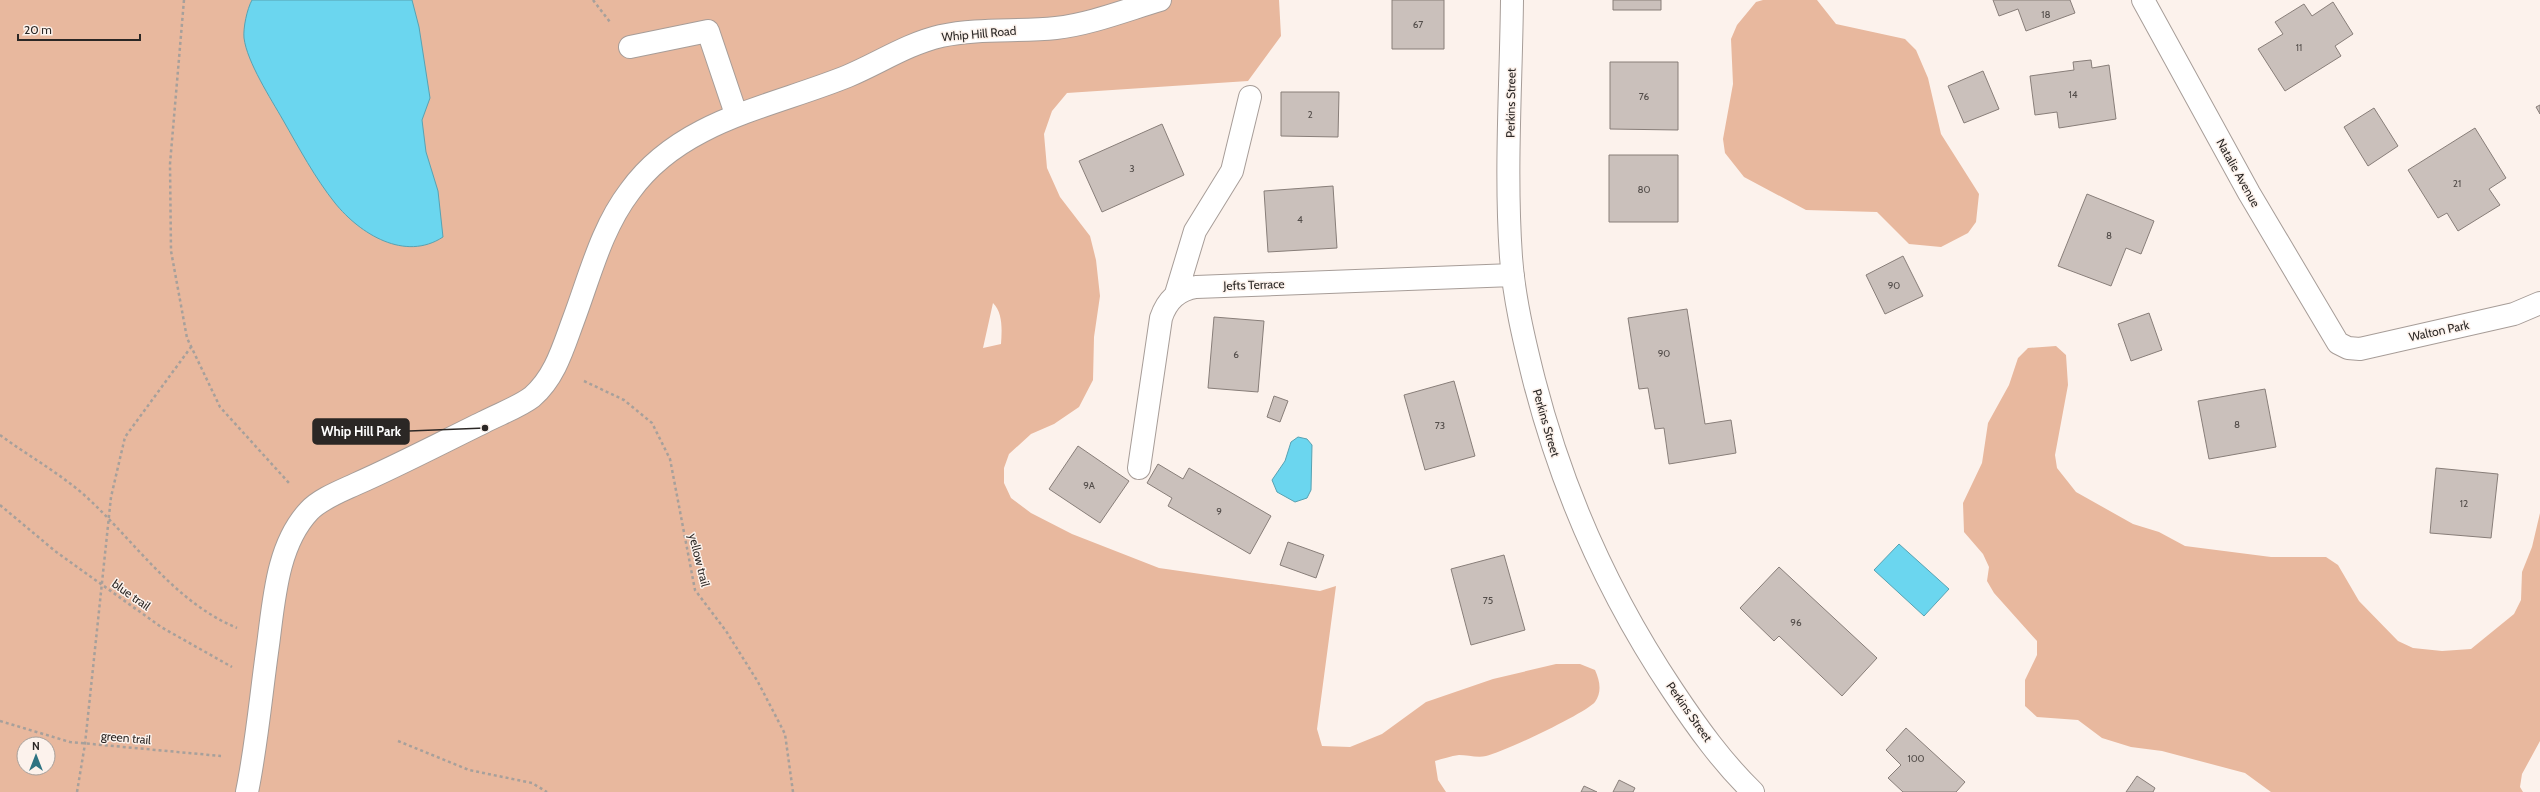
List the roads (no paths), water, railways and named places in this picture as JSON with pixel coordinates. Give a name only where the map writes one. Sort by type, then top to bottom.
[{"type":"street","name":"Whip Hill Road","points":[[246,792],[253,759],[272,603],[282,563],[295,530],[311,508],[340,491],[386,471],[531,397],[556,368],[611,220],[631,189],[655,164],[680,144],[706,128],[736,114],[812,90],[930,39],[976,31],[1060,27],[1160,0]]},
{"type":"street","name":"Perkins Street","points":[[1512,0],[1510,208],[1513,275],[1529,359],[1545,421],[1576,513],[1640,641],[1693,720],[1750,791]]},
{"type":"street","name":"Natalie Avenue","points":[[2143,0],[2249,193],[2338,343]]},
{"type":"street","points":[[630,47],[708,31],[736,114]]},
{"type":"street","points":[[1139,468],[1161,318],[1166,304],[1176,294],[1195,231],[1232,171],[1250,97]]},
{"type":"street","name":"Jefts Terrace","points":[[1176,294],[1196,287],[1513,275]]},
{"type":"street","name":"Walton Park","points":[[2338,343],[2348,348],[2360,348],[2507,316],[2540,303]]},
{"type":"water","points":[[252,0],[412,0],[419,27],[430,98],[422,120],[426,152],[438,191],[443,237],[428,244],[414,247],[384,241],[357,225],[335,203],[301,152],[254,69],[244,38],[247,13]]},
{"type":"water","points":[[1298,437],[1307,439],[1312,445],[1311,490],[1307,498],[1295,502],[1277,492],[1272,480],[1285,461],[1291,442]]},
{"type":"water","points":[[1899,544],[1949,589],[1924,616],[1874,570]]},
{"type":"place","name":"Whip Hill Park","points":[[485,428]]}]
